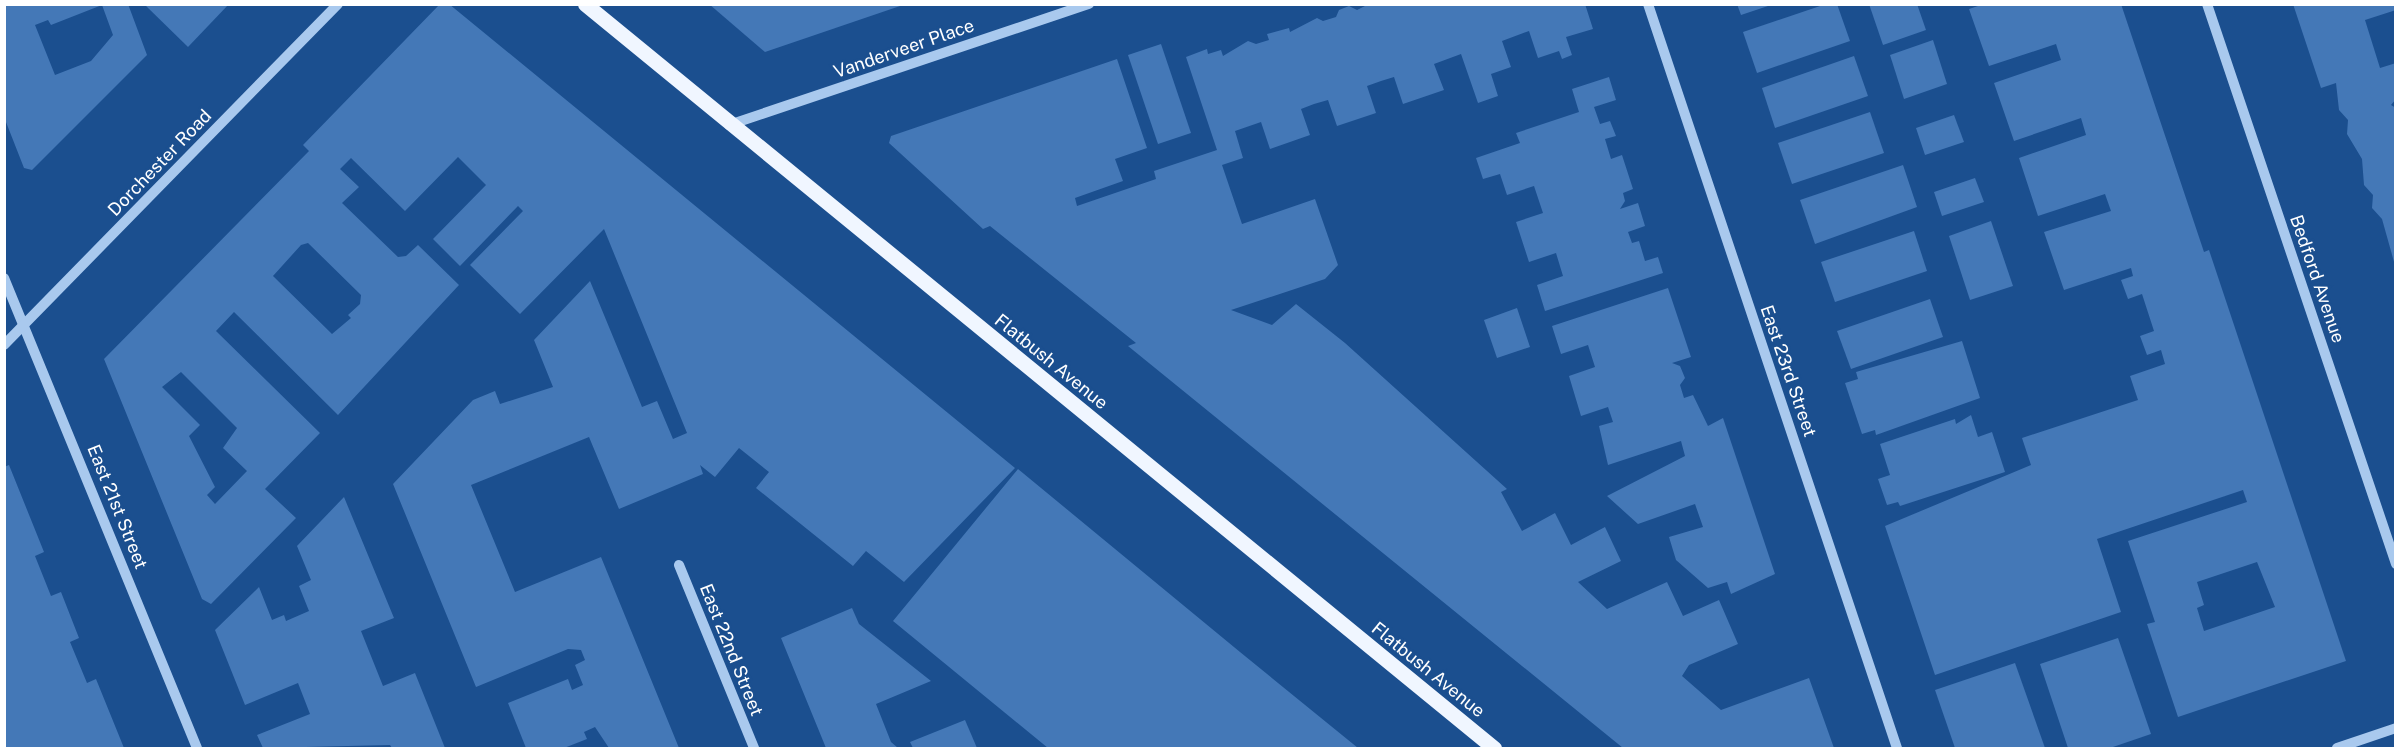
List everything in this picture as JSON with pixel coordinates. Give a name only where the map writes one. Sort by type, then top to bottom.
[{"type":"main road","name":"Flatbush Avenue","points":[[585,4],[729,125],[1494,748]]},
{"type":"street","name":"Dorchester Road","points":[[4,345],[338,4]]},
{"type":"street","name":"Vanderveer Place","points":[[729,125],[1089,4]]},
{"type":"street","name":"East 23rd Street","points":[[1648,4],[1897,748]]},
{"type":"street","name":"Bedford Avenue","points":[[2207,4],[2396,564]]},
{"type":"street","name":"East 21st Street","points":[[4,278],[25,323],[197,748]]},
{"type":"street","name":"East 22nd Street","points":[[679,565],[754,748]]},
{"type":"street","points":[[2337,748],[2396,729]]},
{"type":"building","points":[[4,4],[128,4],[147,55],[32,170],[24,168],[4,117]],"holes":[[[102,5],[113,35],[91,61],[55,75],[35,25],[48,20],[51,25]]]},
{"type":"building","points":[[144,4],[229,4],[188,47]]},
{"type":"building","points":[[440,4],[449,4],[1015,468],[904,582],[866,551],[853,566],[756,488],[769,472],[739,448],[715,477],[700,465],[703,474],[619,509],[589,437],[471,485],[515,592],[601,557],[679,748],[609,748],[595,727],[584,732],[587,739],[564,748],[526,748],[508,703],[568,679],[572,690],[583,685],[575,665],[585,660],[581,650],[568,649],[476,687],[393,484],[473,400],[495,391],[500,404],[553,387],[534,340],[590,281],[642,407],[657,401],[673,439],[687,433],[604,229],[520,314],[470,265],[523,211],[518,206],[460,266],[433,239],[486,185],[458,157],[405,211],[351,158],[340,169],[359,187],[342,203],[398,257],[406,256],[418,245],[459,285],[338,415],[234,312],[216,331],[320,433],[265,489],[296,518],[211,604],[202,599],[104,359],[309,151],[303,145]],"holes":[[[308,243],[361,295],[360,304],[348,315],[351,318],[332,334],[273,276],[301,245]],[[181,372],[237,428],[223,448],[247,471],[215,504],[207,495],[215,487],[189,436],[200,425],[162,387]]]},
{"type":"building","points":[[709,4],[903,4],[903,5],[765,52]]},
{"type":"building","points":[[1369,4],[1585,4],[1593,29],[1566,37],[1572,55],[1562,59],[1559,51],[1538,58],[1529,31],[1502,41],[1511,67],[1491,74],[1498,96],[1478,103],[1461,54],[1434,64],[1444,90],[1403,104],[1394,77],[1367,86],[1376,113],[1337,126],[1328,100],[1314,104],[1301,109],[1310,135],[1270,149],[1261,122],[1235,131],[1243,158],[1222,165],[1242,224],[1315,199],[1338,265],[1325,279],[1231,310],[1272,325],[1296,304],[1345,343],[1507,489],[1501,492],[1522,531],[1555,513],[1571,545],[1605,527],[1621,561],[1578,582],[1607,609],[1667,582],[1683,616],[1719,600],[1738,644],[1689,665],[1682,676],[1721,710],[1809,678],[1834,748],[1623,748],[1128,346],[1136,343],[990,226],[983,229],[889,143],[891,136],[1117,59],[1147,148],[1115,159],[1123,181],[1075,198],[1077,206],[1156,179],[1154,171],[1217,150],[1186,57],[1207,49],[1208,54],[1221,50],[1223,56],[1248,41],[1256,44],[1269,40],[1267,34],[1289,28],[1290,32],[1317,18],[1323,21],[1336,17],[1339,10],[1349,6],[1357,10]]},
{"type":"building","points":[[1737,4],[1771,4],[1771,5],[1741,15]]},
{"type":"building","points":[[1826,4],[1837,4],[1850,41],[1757,73],[1743,32]]},
{"type":"building","points":[[1869,4],[1917,4],[1926,30],[1883,45]]},
{"type":"building","points":[[1984,4],[2121,4],[2204,252],[2209,250],[2346,661],[2178,717],[2147,624],[2155,622],[2128,541],[2247,502],[2243,490],[2097,539],[2121,612],[1935,675],[1885,526],[2031,465],[2022,438],[2138,400],[2130,376],[2165,364],[2161,350],[2147,355],[2140,336],[2154,331],[2142,294],[2128,299],[2121,280],[2133,276],[2131,268],[2064,290],[2044,232],[2111,211],[2105,194],[2038,216],[2019,158],[2086,135],[2081,118],[2014,141],[1994,83],[2061,60],[2056,44],[1989,66],[1969,9]],"holes":[[[2257,562],[2275,607],[2204,631],[2197,608],[2204,605],[2197,582]]]},
{"type":"building","points":[[2293,4],[2396,4],[2396,10],[2365,20],[2380,68],[2396,63],[2396,99],[2391,105],[2396,108],[2396,269],[2382,219],[2372,208],[2373,195],[2364,185],[2362,159],[2347,134],[2348,120],[2339,110],[2336,83],[2321,88]]},
{"type":"building","points":[[1933,40],[1947,84],[1904,99],[1890,55]]},
{"type":"building","points":[[1161,44],[1191,133],[1158,144],[1128,55]]},
{"type":"building","points":[[1854,56],[1868,96],[1775,128],[1762,88]]},
{"type":"building","points":[[1609,77],[1616,100],[1594,107],[1600,124],[1610,121],[1616,136],[1605,139],[1611,159],[1622,155],[1633,189],[1623,193],[1625,201],[1620,209],[1638,203],[1645,226],[1628,232],[1632,243],[1639,241],[1645,261],[1658,257],[1663,273],[1545,311],[1537,285],[1563,276],[1556,253],[1529,262],[1516,222],[1543,213],[1534,186],[1507,195],[1500,174],[1483,179],[1476,158],[1520,143],[1516,133],[1579,112],[1572,89]]},
{"type":"building","points":[[1870,112],[1884,153],[1792,184],[1778,143]]},
{"type":"building","points":[[1954,115],[1964,142],[1925,155],[1916,128]]},
{"type":"building","points":[[1903,165],[1917,207],[1815,244],[1800,200]]},
{"type":"building","points":[[1975,178],[1984,202],[1942,216],[1934,192]]},
{"type":"building","points":[[1991,221],[2013,286],[1970,300],[1949,236]]},
{"type":"building","points":[[1914,231],[1927,271],[1835,302],[1821,262]]},
{"type":"building","points":[[1668,288],[1691,357],[1672,363],[1680,366],[1685,378],[1680,385],[1684,398],[1693,395],[1708,426],[1723,418],[1775,574],[1731,594],[1727,582],[1708,588],[1676,560],[1669,537],[1703,527],[1695,504],[1638,524],[1607,496],[1685,456],[1681,441],[1608,465],[1599,426],[1613,422],[1608,407],[1581,416],[1569,376],[1595,367],[1588,345],[1561,354],[1552,326]]},
{"type":"building","points":[[1930,299],[1943,337],[1851,369],[1837,331]]},
{"type":"building","points":[[1517,308],[1530,347],[1497,358],[1484,320]]},
{"type":"building","points":[[1962,341],[1980,398],[1876,435],[1875,430],[1862,434],[1845,383],[1858,379],[1856,372]]},
{"type":"building","points":[[1971,415],[1978,437],[1992,432],[2005,472],[1900,506],[1898,502],[1887,505],[1878,479],[1890,475],[1880,444],[1955,419],[1956,424]]},
{"type":"building","points":[[9,465],[44,552],[35,556],[51,596],[61,592],[79,638],[70,642],[87,683],[96,679],[124,748],[4,748],[4,467]]},
{"type":"building","points":[[1018,469],[1358,748],[1048,748],[893,621]]},
{"type":"building","points":[[344,497],[394,618],[361,631],[383,686],[415,673],[445,748],[392,748],[390,745],[263,748],[257,735],[310,714],[298,683],[245,705],[215,630],[259,587],[272,620],[284,615],[286,621],[309,611],[299,586],[311,580],[297,546]]},
{"type":"building","points":[[852,608],[859,624],[931,681],[876,704],[891,742],[898,748],[826,748],[781,638]]},
{"type":"building","points":[[2118,638],[2151,734],[2110,748],[2068,748],[2040,664]]},
{"type":"building","points":[[2015,663],[2045,748],[1955,748],[1935,690]]},
{"type":"building","points":[[965,720],[977,748],[913,748],[910,742]]}]
